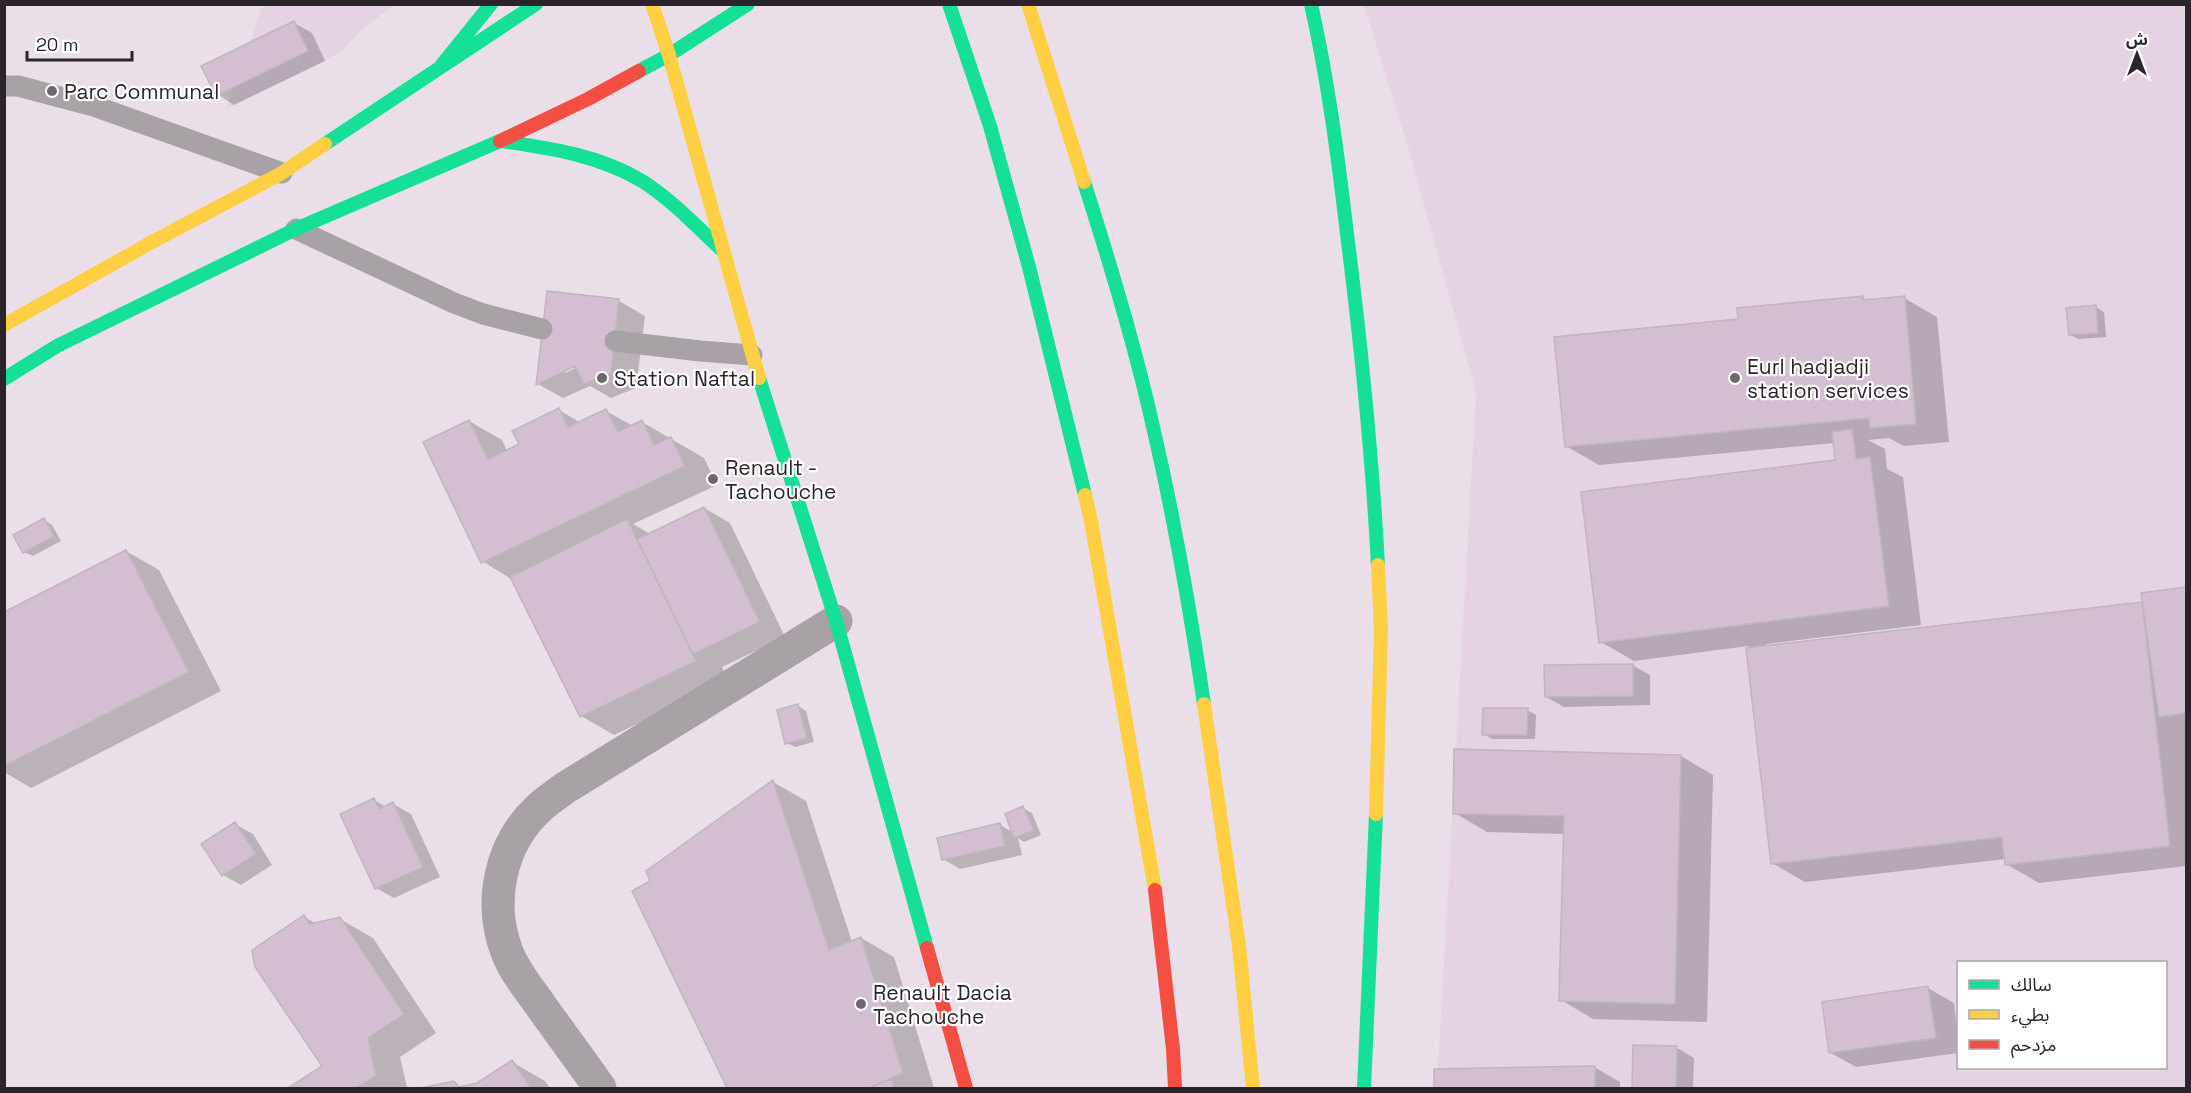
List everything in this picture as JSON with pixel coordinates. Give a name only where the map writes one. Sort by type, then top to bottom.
[{"type":"main road","points":[[441,66],[491,4]]},
{"type":"main road","points":[[4,325],[152,242],[282,173],[536,4]]},
{"type":"main road","points":[[652,4],[669,55],[752,355],[836,621],[966,1089]]},
{"type":"main road","points":[[4,379],[57,346],[296,229],[501,141],[588,99],[669,55],[748,4]]},
{"type":"main road","points":[[949,4],[990,126],[1029,267],[1091,521],[1157,904],[1173,1049],[1175,1089]]},
{"type":"main road","points":[[1028,4],[1108,257],[1151,417],[1195,645],[1239,946],[1253,1089]]},
{"type":"main road","points":[[1311,4],[1321,48],[1336,143],[1362,352],[1374,491],[1381,630],[1374,876],[1364,1089]]},
{"type":"main road","points":[[501,141],[561,150],[617,168],[642,182],[722,250]]},
{"type":"street","points":[[600,1089],[523,981],[507,953],[499,923],[498,891],[504,860],[519,832],[539,808],[565,788],[836,621]]},
{"type":"lane","points":[[4,86],[28,88],[94,106],[282,173]]},
{"type":"lane","points":[[296,229],[445,300],[483,314],[542,329]]},
{"type":"lane","points":[[615,341],[752,355]]},
{"type":"shaded area","points":[[263,5],[395,5],[363,28],[340,53],[226,109]]},
{"type":"shaded area","points":[[1364,5],[2186,5],[2186,1088],[1437,1088],[1476,392],[1408,147]]},
{"type":"building","points":[[294,21],[308,51],[216,96],[201,66]]},
{"type":"building","points":[[547,291],[619,299],[611,373],[584,384],[575,366],[536,385]]},
{"type":"building","name":"Eurl hadjadji station services","points":[[1863,296],[1863,300],[1905,296],[1916,424],[1870,428],[1869,418],[1565,447],[1554,337],[1738,319],[1737,308]]},
{"type":"building","points":[[2096,305],[2098,333],[2069,335],[2066,308]]},
{"type":"building","points":[[559,408],[568,427],[606,409],[618,432],[642,420],[654,445],[671,437],[685,466],[481,563],[423,442],[469,420],[488,459],[519,444],[512,431]]},
{"type":"building","points":[[1852,429],[1856,459],[1870,457],[1889,606],[1599,643],[1581,492],[1835,460],[1832,432]]},
{"type":"building","points":[[704,507],[760,622],[693,654],[637,539]]},
{"type":"building","points":[[44,518],[54,536],[23,553],[13,535]]},
{"type":"building","points":[[627,519],[696,661],[580,717],[510,577]]},
{"type":"building","points":[[126,550],[189,672],[4,766],[4,612]]},
{"type":"building","points":[[2186,587],[2186,713],[2159,717],[2141,593]]},
{"type":"building","points":[[2142,602],[2170,846],[2005,865],[2002,837],[1771,864],[1746,648]]},
{"type":"building","points":[[1633,664],[1633,696],[1545,697],[1544,665]]},
{"type":"building","points":[[798,704],[807,738],[785,744],[777,710]]},
{"type":"building","points":[[1483,708],[1528,708],[1527,735],[1482,735]]},
{"type":"building","points":[[1454,749],[1681,755],[1675,1004],[1559,1001],[1564,816],[1453,814]]},
{"type":"building","points":[[773,780],[829,950],[861,937],[903,1073],[869,1088],[727,1088],[632,891],[650,881],[646,871]]},
{"type":"building","points":[[374,798],[379,809],[393,802],[423,867],[375,889],[340,814]]},
{"type":"building","points":[[1023,806],[1034,830],[1014,838],[1005,814]]},
{"type":"building","points":[[235,822],[256,854],[222,876],[201,844]]},
{"type":"building","points":[[1000,823],[1005,846],[942,860],[937,838]]},
{"type":"building","points":[[304,915],[310,924],[340,917],[404,1014],[368,1038],[376,1076],[356,1088],[288,1088],[322,1066],[255,967],[252,950]]},
{"type":"building","points":[[1928,986],[1936,1038],[1829,1053],[1822,1002]]},
{"type":"building","points":[[1633,1045],[1677,1046],[1676,1088],[1632,1088]]},
{"type":"building","points":[[512,1060],[531,1088],[420,1088],[454,1081],[459,1087],[477,1083]]},
{"type":"building","points":[[1595,1066],[1595,1088],[1434,1088],[1434,1069]]},
{"type":"building","points":[[891,1079],[895,1088],[869,1088]]},
{"type":"traffic: fast","points":[[441,66],[491,4]]},
{"type":"traffic: fast","points":[[325,144],[536,4]]},
{"type":"traffic: fast","points":[[639,71],[669,55],[748,4]]},
{"type":"traffic: fast","points":[[949,4],[990,126],[1029,267],[1085,495]]},
{"type":"traffic: fast","points":[[1311,4],[1332,119],[1352,275],[1369,440],[1378,565]]},
{"type":"traffic: fast","points":[[4,379],[57,346],[296,229],[500,141]]},
{"type":"traffic: fast","points":[[501,141],[573,154],[626,172],[664,196],[722,250]]},
{"type":"traffic: fast","points":[[1084,182],[1120,299],[1151,418],[1181,560],[1204,704]]},
{"type":"traffic: fast","points":[[759,378],[836,621],[927,948]]},
{"type":"traffic: fast","points":[[1364,1088],[1376,814]]},
{"type":"traffic: slow","points":[[652,4],[669,55],[759,378]]},
{"type":"traffic: slow","points":[[1028,4],[1084,182]]},
{"type":"traffic: slow","points":[[4,325],[152,242],[282,173],[325,144]]},
{"type":"traffic: slow","points":[[1085,495],[1155,890]]},
{"type":"traffic: slow","points":[[1376,814],[1381,630],[1378,565]]},
{"type":"traffic: slow","points":[[1204,704],[1239,946],[1253,1088]]},
{"type":"traffic: jam","points":[[500,141],[588,99],[639,71]]},
{"type":"traffic: jam","points":[[1155,890],[1173,1049],[1175,1088]]},
{"type":"traffic: jam","points":[[927,948],[966,1088]]},
{"type":"place","name":"Parc Communal","points":[[52,91]]},
{"type":"place","name":"Station Naftal","points":[[602,378]]},
{"type":"place","name":"Eurl hadjadji station services","points":[[1735,378]]},
{"type":"place","name":"Renault - Tachouche","points":[[713,479]]},
{"type":"place","name":"Renault Dacia Tachouche","points":[[861,1004]]}]
